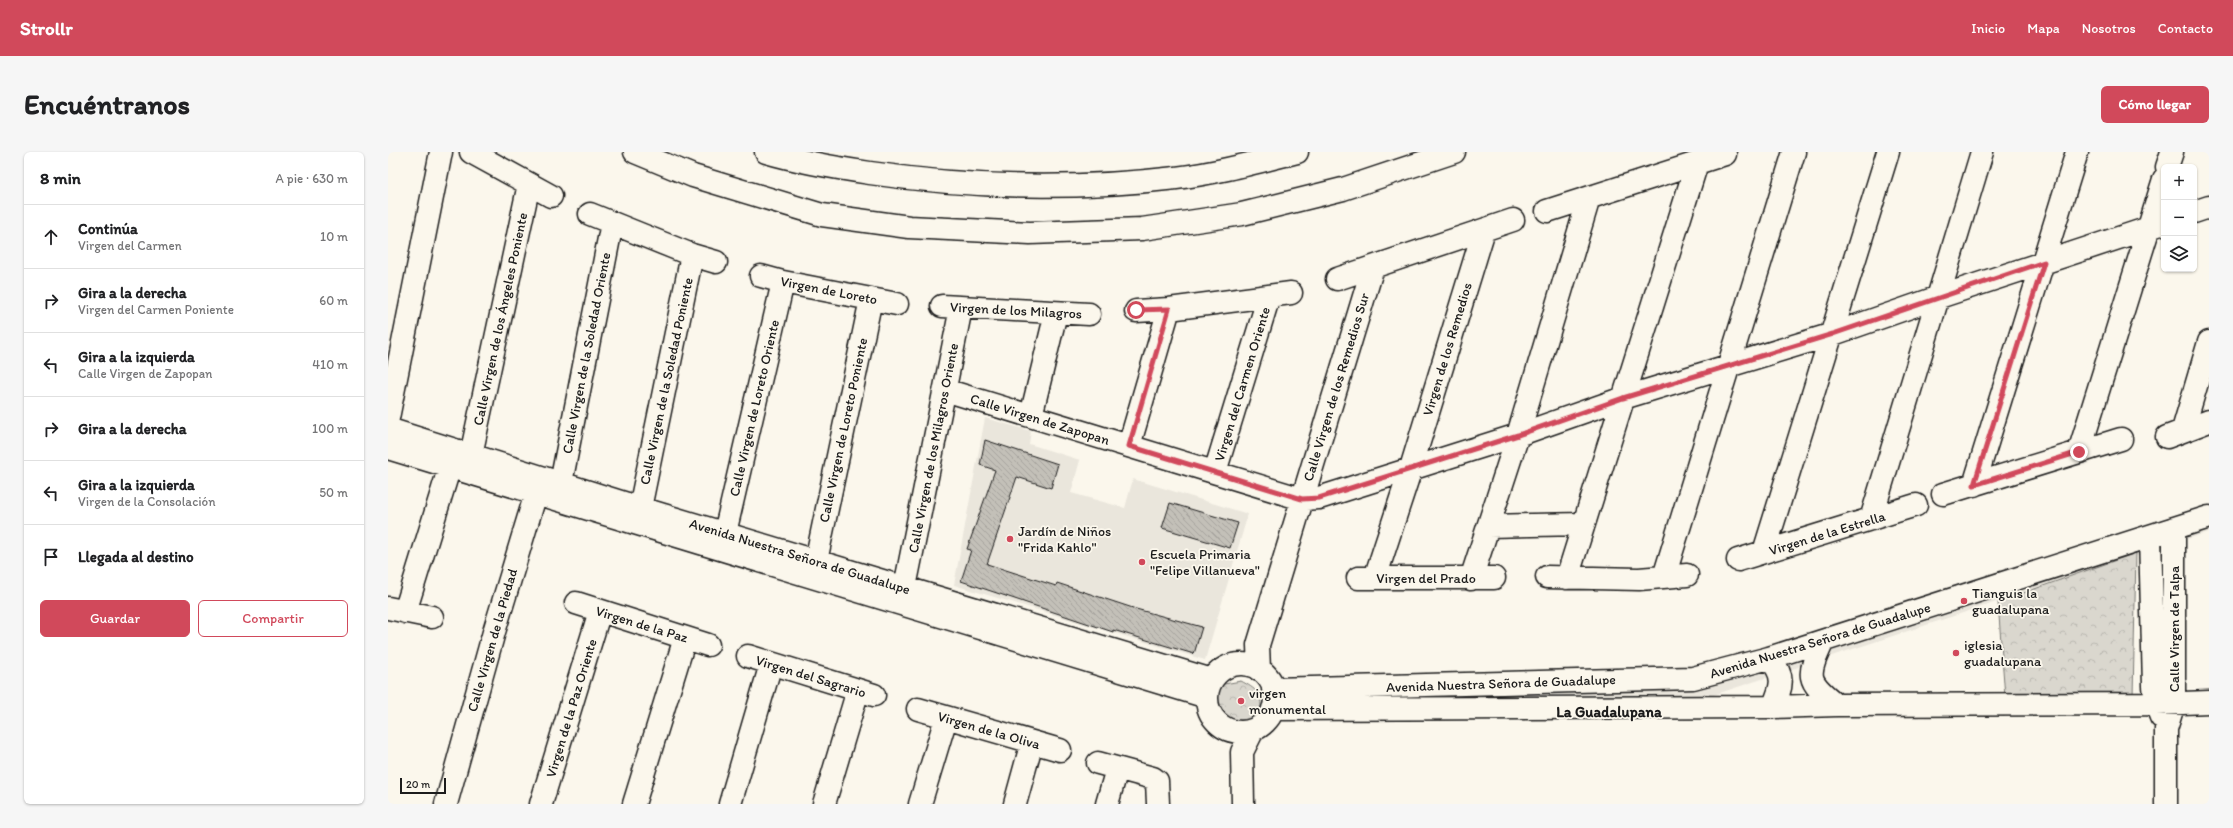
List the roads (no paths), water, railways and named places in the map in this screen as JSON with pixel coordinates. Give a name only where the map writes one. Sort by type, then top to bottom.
[{"type":"main road","points":[[388,418],[441,152]]},
{"type":"main road","points":[[471,152],[552,196]]},
{"type":"main road","points":[[634,152],[693,176],[822,214],[909,227],[1030,233],[1142,229],[1242,214],[1343,189],[1454,152]]},
{"type":"main road","points":[[766,152],[841,168],[906,178],[970,184],[1030,187],[1107,185],[1177,178],[1243,165],[1297,152]]},
{"type":"main road","points":[[1664,577],[1794,152]]},
{"type":"main road","points":[[1764,552],[1833,334],[1888,152]]},
{"type":"main road","points":[[1870,519],[1982,152]]},
{"type":"main road","points":[[1974,485],[2077,152]]},
{"type":"main road","points":[[2169,164],[2172,152]]},
{"type":"main road","points":[[1547,211],[1726,154]]},
{"type":"main road","points":[[1687,576],[1639,579],[1557,578],[1584,524],[1697,163]]},
{"type":"main road","name":"Calle Virgen de los Ángeles Poniente","points":[[471,455],[529,184]]},
{"type":"main road","points":[[1471,579],[1518,435],[1589,198]]},
{"type":"main road","points":[[2079,452],[2157,226],[2161,199]]},
{"type":"main road","points":[[2197,211],[2209,207]]},
{"type":"main road","points":[[590,214],[692,255],[716,262]]},
{"type":"main road","points":[[1338,279],[1513,220]]},
{"type":"main road","name":"Calle Virgen de la Soledad Oriente","points":[[546,485],[612,223]]},
{"type":"main road","name":"Calle Virgen de Zapopan","points":[[945,390],[1302,499],[1319,498],[1518,435],[1623,398],[1833,334],[2044,262],[2157,226]]},
{"type":"main road","name":"Virgen de los Remedios","points":[[1366,578],[1411,468],[1484,230]]},
{"type":"main road","name":"Calle Virgen de la Soledad Poniente","points":[[640,508],[692,255]]},
{"type":"main road","name":"Calle Virgen de los Remedios Sur","points":[[1250,667],[1373,267]]},
{"type":"main road","name":"Virgen de Loreto","points":[[761,276],[783,282],[897,304]]},
{"type":"main road","name":"Calle Virgen de Loreto Oriente","points":[[725,533],[783,282]]},
{"type":"main road","points":[[1136,310],[1169,309],[1291,293]]},
{"type":"main road","name":"Virgen del Carmen Oriente","points":[[1215,472],[1269,296]]},
{"type":"main road","name":"Calle Virgen de Loreto Poniente","points":[[816,561],[871,299]]},
{"type":"main road","name":"Virgen de los Milagros","points":[[951,307],[1089,314]]},
{"type":"main road","name":"Calle Virgen de los Milagros Oriente","points":[[905,587],[945,390],[951,307]]},
{"type":"main road","points":[[1129,446],[1169,309]]},
{"type":"main road","points":[[1031,416],[1056,313]]},
{"type":"main road","points":[[2209,342],[2175,433],[2209,421]]},
{"type":"main road","name":"Avenida Nuestra Señora de Guadalupe","points":[[388,429],[471,455],[546,485],[1210,688]]},
{"type":"main road","points":[[1943,494],[2121,439]]},
{"type":"main road","name":"Avenida Nuestra Señora de Guadalupe","points":[[388,448],[450,466],[546,485],[640,508],[905,587],[1210,688]]},
{"type":"main road","points":[[432,617],[396,610],[450,466]]},
{"type":"main road","name":"Calle Virgen de la Piedad","points":[[446,804],[494,632],[546,485]]},
{"type":"main road","name":"Virgen de la Estrella","points":[[1738,560],[1916,505]]},
{"type":"main road","name":"Avenida Nuestra Señora de Guadalupe","points":[[1273,699],[1693,678],[1769,658],[2209,517]]},
{"type":"main road","points":[[1489,526],[1584,524]]},
{"type":"main road","name":"Calle Virgen de Talpa","points":[[2166,804],[2165,704],[2174,528]]},
{"type":"main road","name":"Calle Virgen de Talpa","points":[[2150,536],[2154,686],[2165,704]]},
{"type":"main road","name":"Virgen del Prado","points":[[1366,578],[1494,578]]},
{"type":"main road","name":"Virgen de la Paz","points":[[576,603],[708,645]]},
{"type":"main road","name":"Virgen de la Paz Oriente","points":[[541,804],[600,611]]},
{"type":"main road","points":[[634,804],[685,638]]},
{"type":"main road","points":[[1823,640],[1811,668],[1813,681],[1819,691],[1837,705]]},
{"type":"main road","name":"Virgen del Sagrario","points":[[748,656],[866,693],[824,804]]},
{"type":"main road","points":[[1769,658],[1779,669],[1782,686],[1773,708]]},
{"type":"main road","points":[[730,804],[771,664]]},
{"type":"main road","points":[[1229,666],[1250,667],[1270,682],[1273,699],[1262,725],[1253,730],[1242,732],[1230,730],[1220,725],[1213,718],[1208,708],[1210,688],[1220,672],[1229,666]]},
{"type":"main road","name":"Avenida Nuestra Señora de Guadalupe","points":[[1273,699],[1773,708],[1837,705],[2165,704],[2209,702]]},
{"type":"main road","name":"Virgen de la Oliva","points":[[918,709],[1060,750]]},
{"type":"main road","points":[[920,804],[946,718]]},
{"type":"main road","points":[[1230,730],[1242,752],[1243,804]]},
{"type":"main road","points":[[1242,752],[1253,730]]},
{"type":"main road","points":[[1015,804],[1032,742]]},
{"type":"main road","points":[[1107,804],[1107,766],[1153,778],[1157,781],[1158,804]]},
{"type":"place","name":"Jardín de Niños \"Frida Kahlo\"","points":[[1010,539]]},
{"type":"place","name":"Escuela Primaria \"Felipe Villanueva\"","points":[[1142,562]]},
{"type":"place","name":"Tianguis la guadalupana","points":[[1964,601]]},
{"type":"place","name":"iglesia guadalupana","points":[[1956,653]]},
{"type":"place","name":"virgen monumental","points":[[1241,701]]},
{"type":"district","name":"La Guadalupana","points":[[1609,712]]}]
